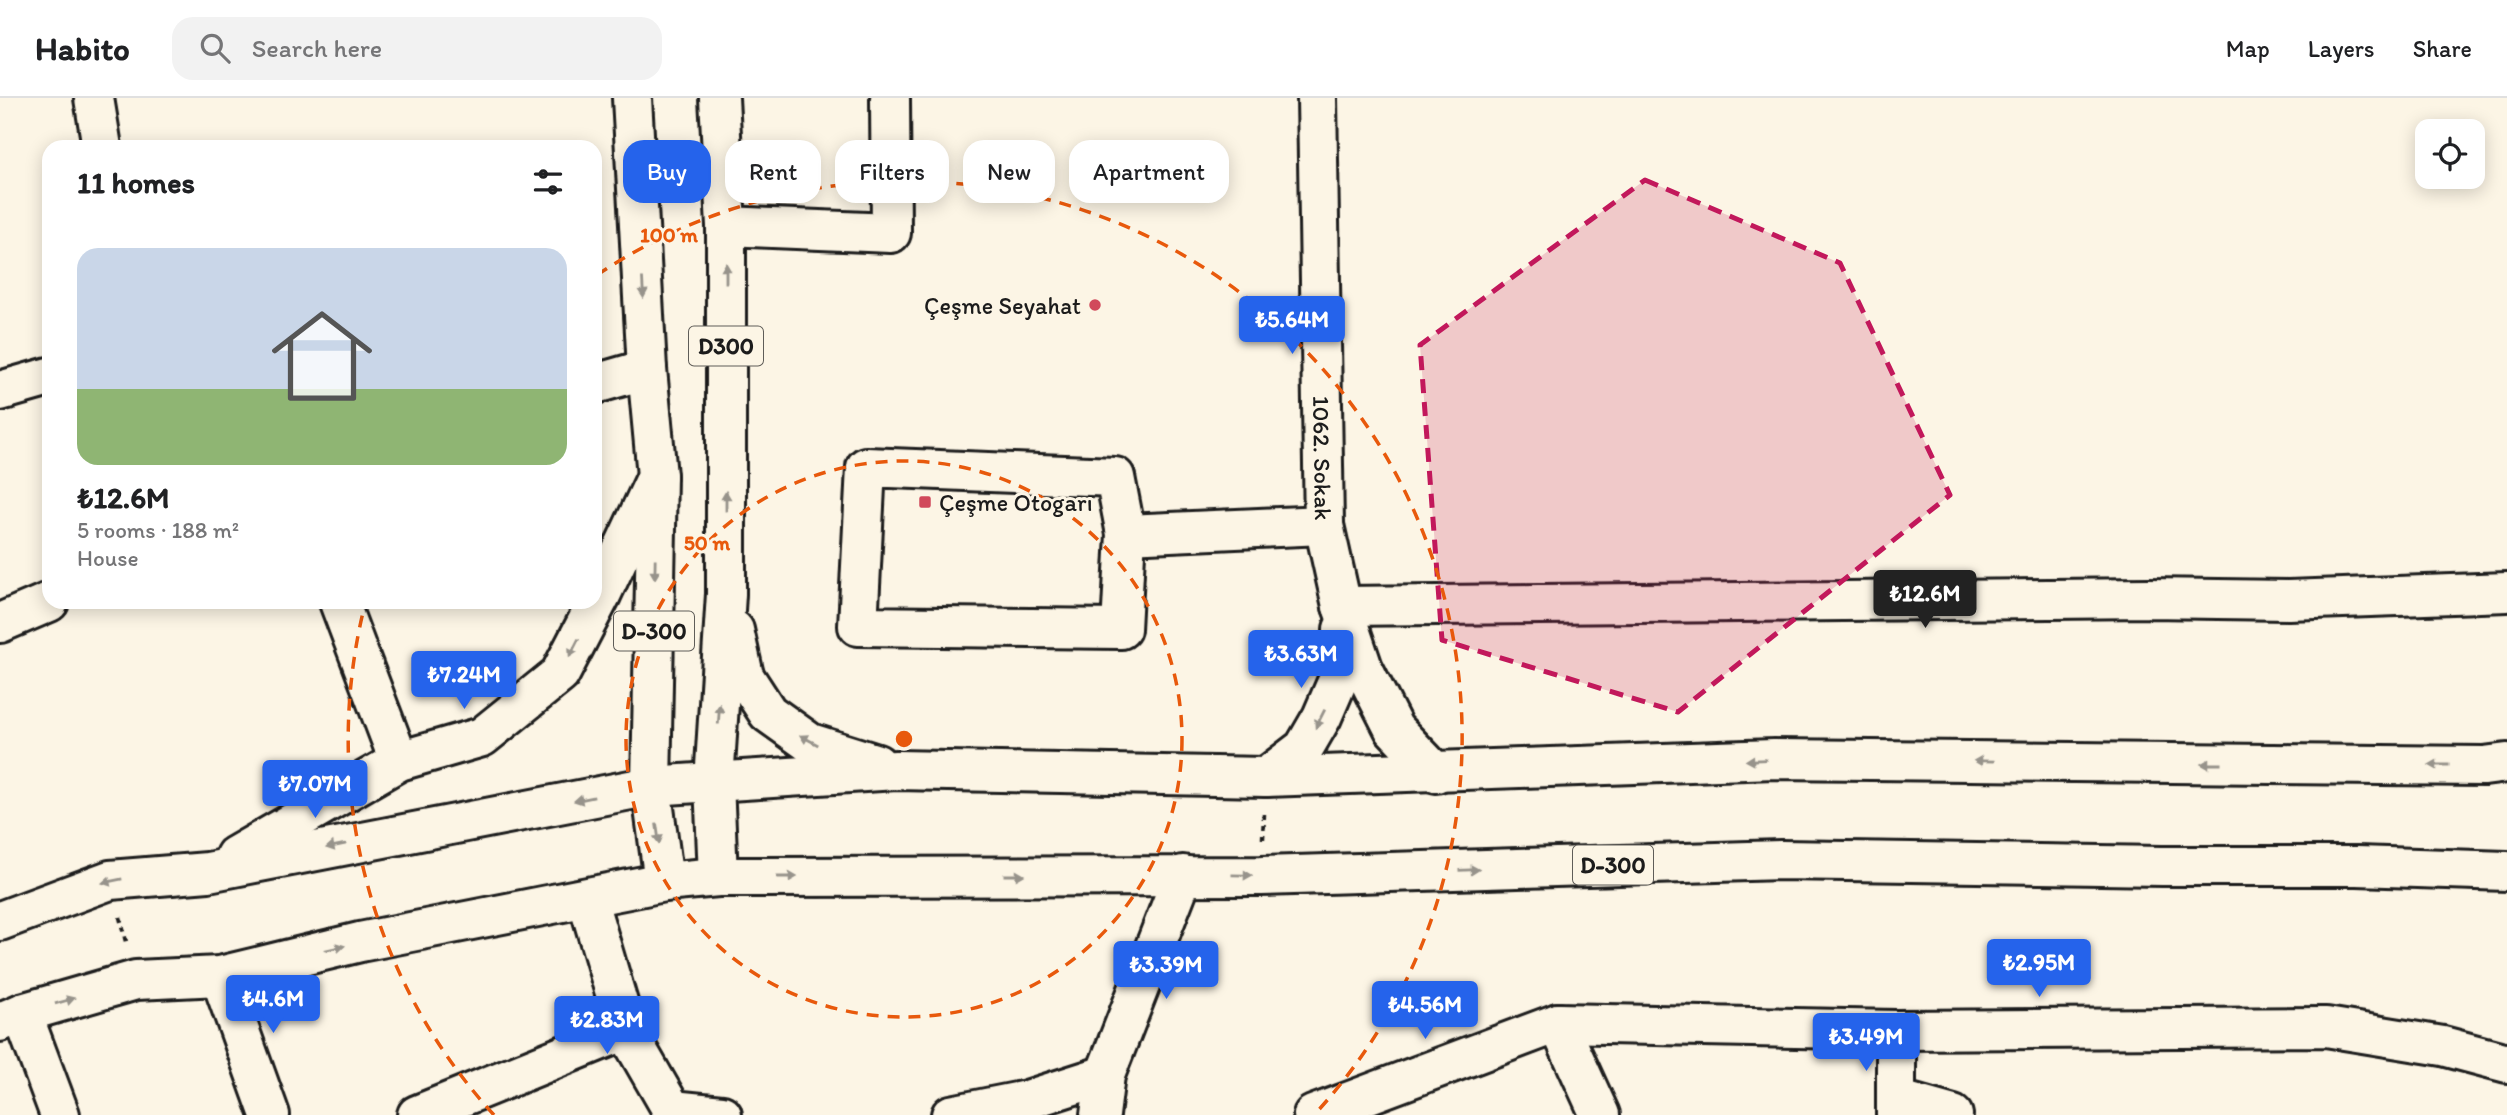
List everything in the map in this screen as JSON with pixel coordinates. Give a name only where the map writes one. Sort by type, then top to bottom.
[{"type":"main road","points":[[94,98],[101,140]]},
{"type":"main road","points":[[602,593],[657,476],[647,369],[632,98]]},
{"type":"main road","name":"D300","points":[[719,98],[726,226],[726,594]]},
{"type":"main road","points":[[726,226],[891,233],[890,98]]},
{"type":"main road","name":"1062. Sokak","points":[[1317,98],[1324,525],[1342,606]]},
{"type":"main road","points":[[602,382],[647,369]]},
{"type":"main road","points":[[0,391],[42,379]]},
{"type":"main road","points":[[866,467],[1115,477],[1126,534],[1121,629],[858,626],[866,467]]},
{"type":"main road","name":"D-300","points":[[657,476],[651,786],[664,882],[718,877],[1261,876],[1782,860],[2357,866],[2507,871]]},
{"type":"main road","points":[[1126,534],[1324,525]]},
{"type":"main road","points":[[1342,606],[2121,598],[2288,600],[2507,592]]},
{"type":"main road","points":[[718,877],[714,782],[726,594]]},
{"type":"main road","name":"D-300","points":[[726,594],[744,676],[768,713],[810,743],[896,771],[1266,777],[1774,759],[2484,766],[2507,763]]},
{"type":"main road","points":[[0,623],[42,605]]},
{"type":"main road","points":[[1342,606],[1363,668],[1394,729],[1436,772]]},
{"type":"main road","points":[[1266,777],[1304,748],[1322,717],[1344,666],[1342,606]]},
{"type":"main road","points":[[342,609],[399,761]]},
{"type":"main road","points":[[208,872],[399,761],[482,737],[560,674],[594,609]]},
{"type":"main road","points":[[0,921],[110,880],[208,872],[651,786],[896,771]]},
{"type":"main road","points":[[1100,1115],[1105,1076],[1183,875]]},
{"type":"main road","points":[[60,1115],[11,1017],[136,980],[220,976],[360,942],[664,882]]},
{"type":"main road","points":[[587,898],[626,1030],[672,1110],[722,1115]]},
{"type":"main road","points":[[220,976],[270,1115]]},
{"type":"main road","points":[[1558,1023],[1600,1115]]},
{"type":"main road","points":[[1313,1115],[1558,1023],[1895,1030],[2326,1027],[2443,1046],[2507,1063]]},
{"type":"main road","points":[[416,1115],[626,1030]]},
{"type":"main road","points":[[1895,1030],[1896,1107],[1953,1115]]},
{"type":"main road","points":[[951,1115],[1027,1100],[1105,1076]]},
{"type":"path","points":[[1261,876],[1266,777]]},
{"type":"path","points":[[110,880],[136,980]]},
{"type":"highlighted area","points":[[1645,180],[1840,263],[1950,495],[1678,712],[1442,640],[1420,345]]},
{"type":"place","name":"Çeşme Seyahat","points":[[1095,305]]},
{"type":"place","name":"Çeşme Otogarı","points":[[925,502]]}]
